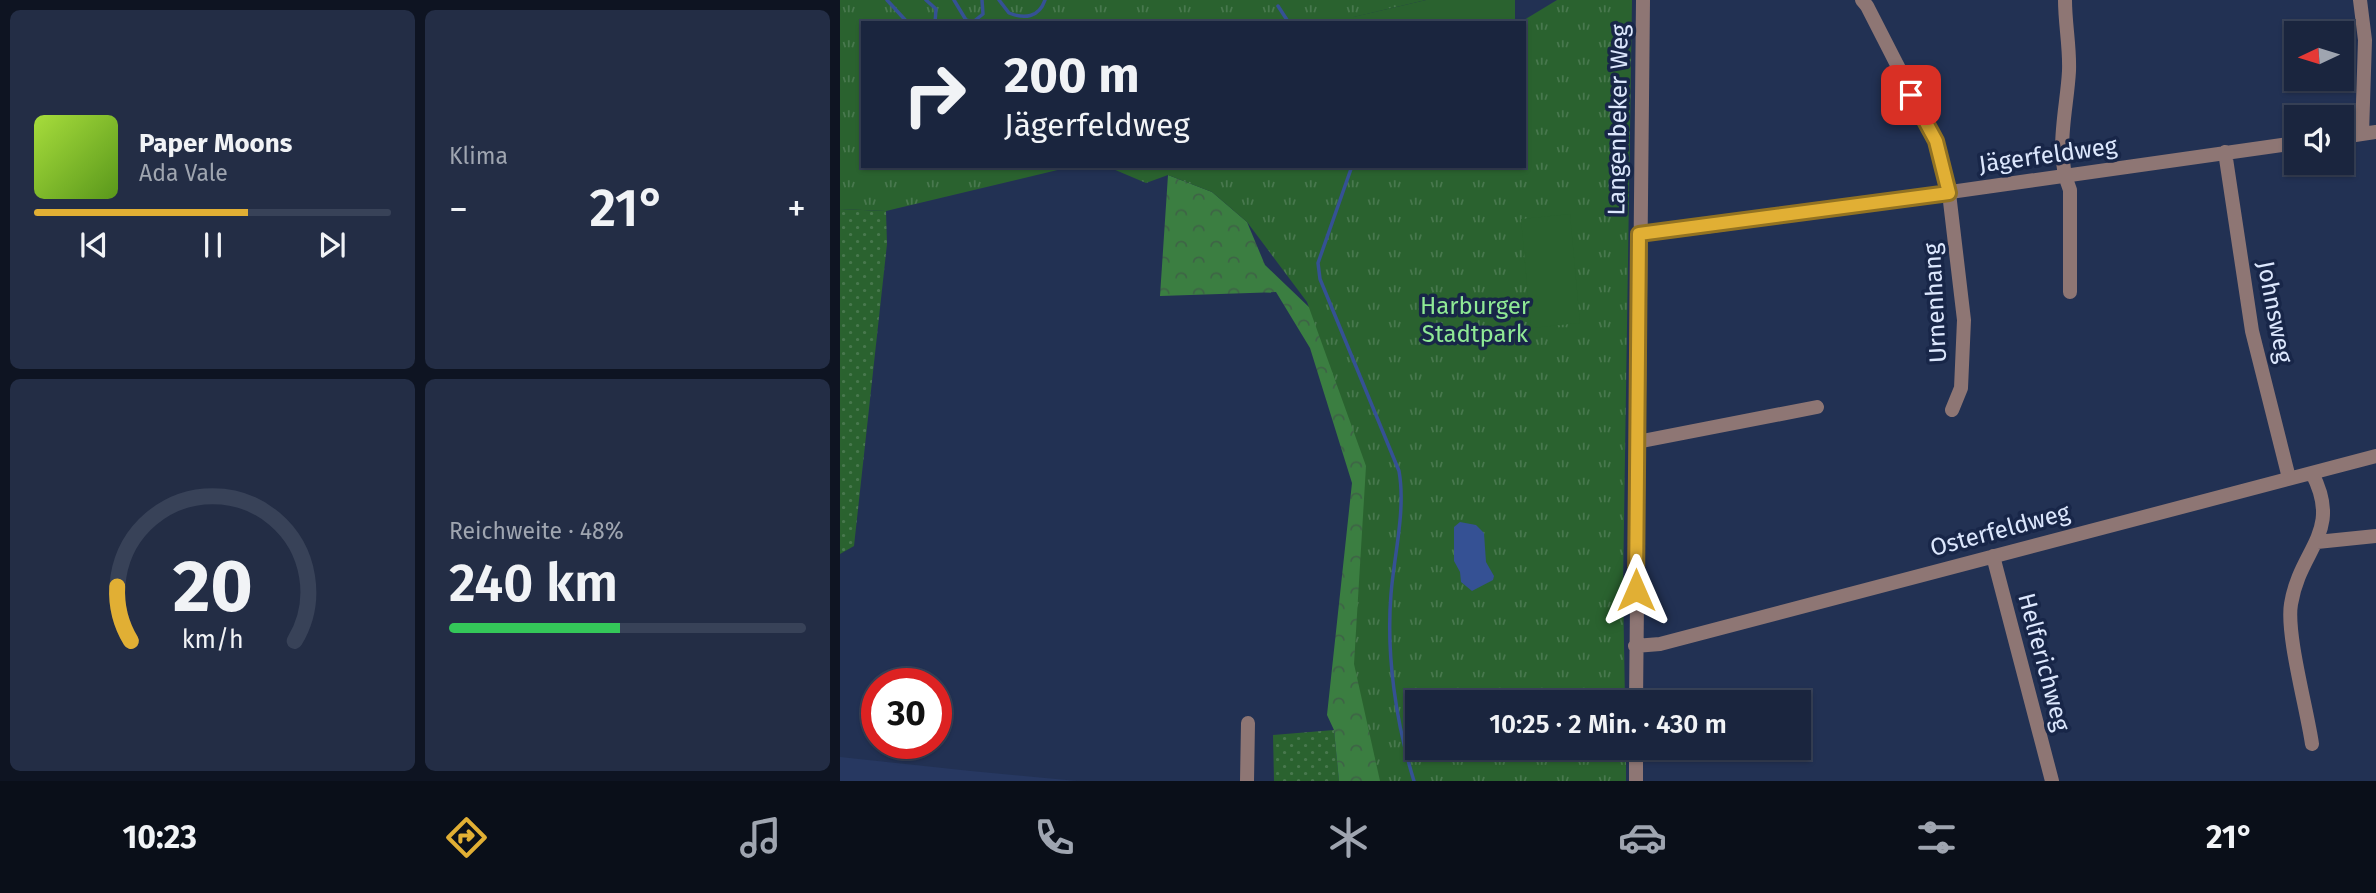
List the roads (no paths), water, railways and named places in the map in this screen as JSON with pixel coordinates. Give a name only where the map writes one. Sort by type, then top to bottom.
[{"type":"street","name":"Langenbeker Weg","points":[[1636,690],[1643,0]]},
{"type":"street","points":[[2065,0],[2069,68],[2062,154],[2064,175],[2070,190],[2070,292]]},
{"type":"street","points":[[2360,0],[2365,40],[2369,133]]},
{"type":"street","name":"Urnenhang","points":[[1866,2],[1936,141],[1949,193],[1964,320],[1961,388],[1952,410]]},
{"type":"street","name":"Jägerfeldweg","points":[[1639,234],[2284,145]]},
{"type":"street","name":"Johnsweg","points":[[2225,152],[2252,331],[2289,478]]},
{"type":"street","points":[[1637,442],[1818,407]]},
{"type":"street","name":"Osterfeldweg","points":[[1635,646],[1660,643],[2376,456]]},
{"type":"street","points":[[2312,473],[2324,507],[2325,519],[2317,542],[2309,550],[2298,573],[2291,607],[2312,744]]},
{"type":"street","points":[[2317,542],[2376,536]]},
{"type":"street","name":"Helferichweg","points":[[1993,555],[2052,781]]},
{"type":"street","points":[[1247,781],[1248,723]]},
{"type":"street","points":[[1636,760],[1636,781]]},
{"type":"waterway","points":[[887,0],[906,21]]},
{"type":"waterway","points":[[926,0],[936,9],[935,21]]},
{"type":"waterway","points":[[954,0],[966,20],[970,21]]},
{"type":"waterway","points":[[974,21],[983,14],[982,0]]},
{"type":"waterway","points":[[999,0],[1009,13],[1020,16],[1035,14],[1045,0]]},
{"type":"waterway","points":[[1278,6],[1288,21]]},
{"type":"waterway","points":[[1351,168],[1318,263],[1320,279],[1399,471],[1401,501],[1391,594],[1391,665],[1397,712],[1414,781]]},
{"type":"park label","name":"Harburger Stadtpark","points":[[1475,320]]}]
